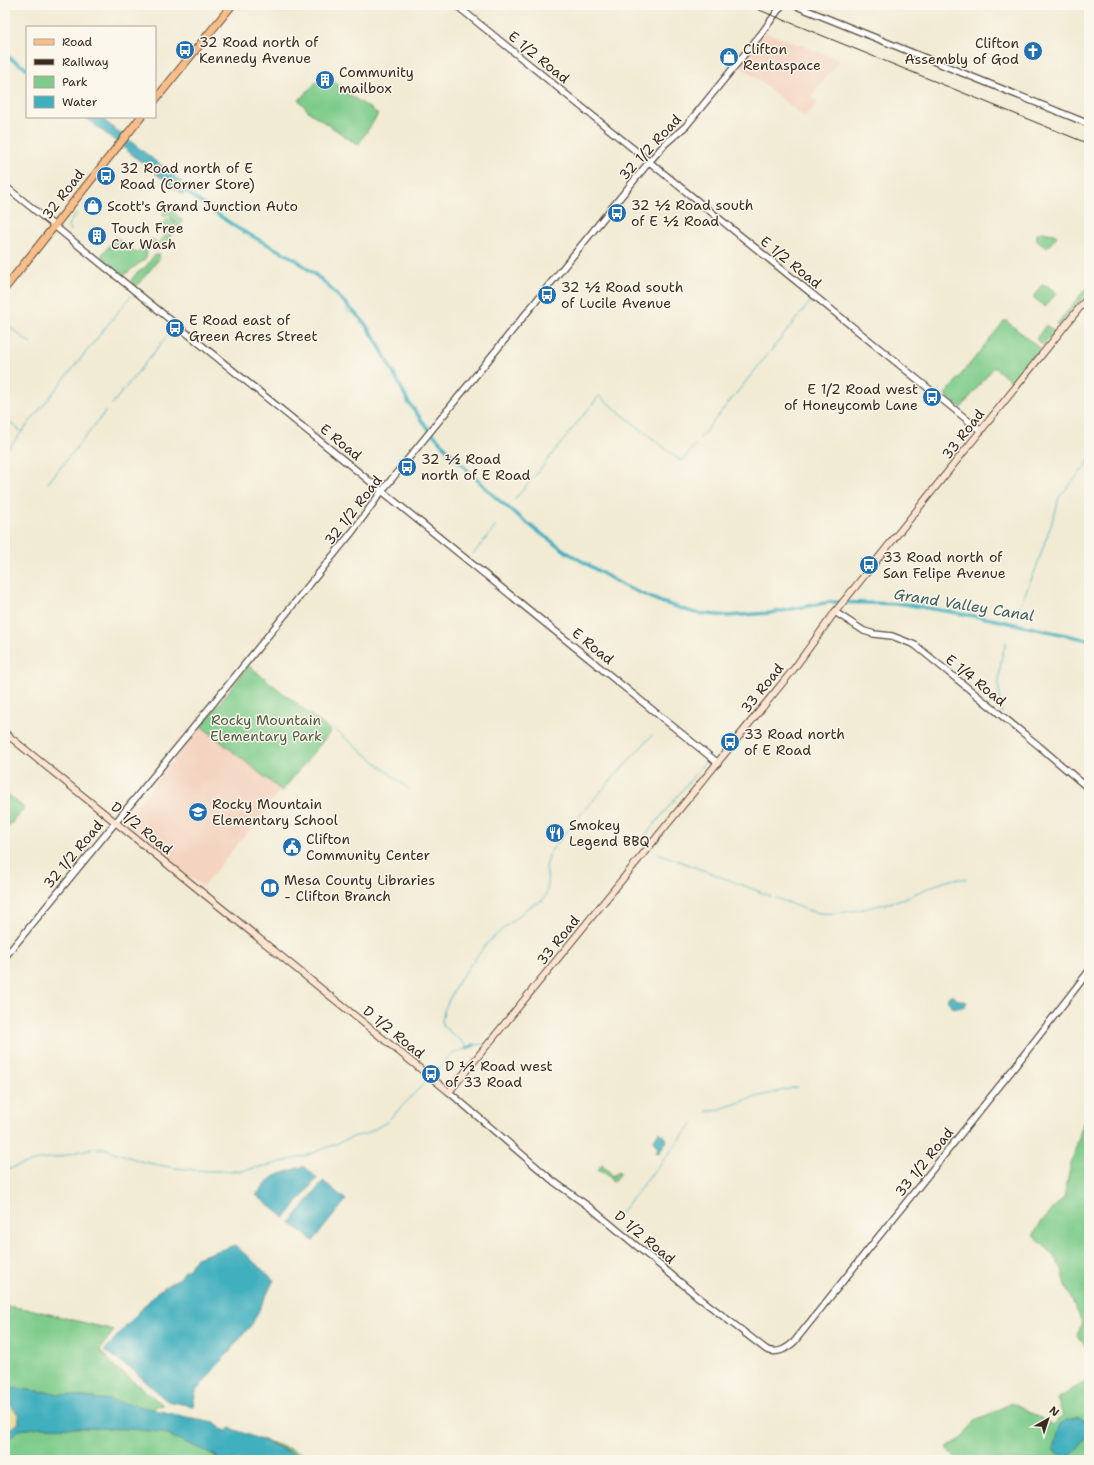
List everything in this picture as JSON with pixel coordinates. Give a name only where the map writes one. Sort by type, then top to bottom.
[{"type":"main road","points":[[156,99],[232,5]]},
{"type":"main road","name":"32 Road","points":[[5,288],[140,118]]},
{"type":"main road","name":"33 Road","points":[[449,1092],[793,670],[837,610],[1089,296]]},
{"type":"main road","name":"D 1/2 Road","points":[[5,733],[449,1092]]},
{"type":"street","name":"E 1/2 Road","points":[[456,5],[980,431]]},
{"type":"street","name":"32 1/2 Road","points":[[5,957],[348,537],[382,491],[650,162],[665,144],[686,126],[761,34],[782,5]]},
{"type":"street","points":[[794,5],[1089,124]]},
{"type":"street","name":"E Road","points":[[5,186],[718,763]]},
{"type":"street","name":"E 1/4 Road","points":[[837,610],[864,631],[892,636],[915,645],[1039,746],[1089,789]]},
{"type":"street","name":"33 1/2 Road","points":[[767,1350],[772,1352],[785,1350],[794,1342],[1009,1074],[1089,971]]},
{"type":"street","name":"D 1/2 Road","points":[[449,1092],[553,1181],[592,1209],[697,1296],[767,1350]]},
{"type":"shaded area","points":[[765,32],[840,60],[811,97],[818,102],[805,118],[739,64]]},
{"type":"shaded area","name":"Rocky Mountain Elementary School","points":[[201,726],[281,790],[272,801],[269,799],[268,801],[271,804],[202,887],[125,825],[125,820]]},
{"type":"green space","points":[[325,73],[345,92],[377,113],[377,116],[358,145],[309,112],[299,100]]},
{"type":"green space","points":[[165,204],[183,221],[170,237],[168,236],[178,225],[168,215],[165,217],[162,215],[166,209],[163,206]]},
{"type":"green space","points":[[167,218],[176,224],[169,234],[167,233],[169,229],[162,225]]},
{"type":"green space","points":[[1042,232],[1057,236],[1047,248],[1037,240],[1037,234]]},
{"type":"green space","points":[[165,235],[169,238],[162,246],[158,249],[152,249],[148,242],[151,239],[158,244]]},
{"type":"green space","points":[[116,237],[134,252],[138,252],[145,245],[147,250],[144,260],[127,273],[121,275],[101,256]]},
{"type":"green space","points":[[155,255],[159,255],[160,258],[136,287],[131,281],[135,275],[145,268]]},
{"type":"green space","points":[[1042,285],[1046,285],[1057,293],[1045,307],[1033,297]]},
{"type":"green space","points":[[1086,288],[1088,288],[1088,292],[1060,325],[1057,326],[1057,324]]},
{"type":"green space","points":[[1005,320],[1041,349],[1013,383],[994,367],[961,408],[945,395]]},
{"type":"green space","points":[[1046,325],[1054,331],[1054,334],[1048,341],[1046,339],[1045,340],[1047,342],[1044,346],[1036,339]]},
{"type":"green space","name":"Rocky Mountain Elementary Park","points":[[249,666],[331,731],[282,791],[201,726]]},
{"type":"green space","points":[[5,792],[24,808],[5,831]]},
{"type":"green space","points":[[1089,1111],[1089,1353],[1078,1335],[1082,1322],[1067,1289],[1062,1269],[1050,1251],[1033,1236],[1041,1222],[1064,1197],[1071,1164],[1084,1120]]},
{"type":"green space","points":[[602,1164],[613,1176],[618,1171],[621,1173],[614,1181],[612,1181],[608,1175],[598,1170]]},
{"type":"green space","points":[[5,1306],[33,1310],[114,1330],[100,1350],[116,1368],[163,1405],[157,1406],[152,1410],[109,1400],[5,1387]]},
{"type":"green space","points":[[1089,1373],[1089,1460],[957,1460],[946,1448],[963,1438],[975,1420],[997,1411],[1012,1402],[1053,1425],[1063,1415],[1057,1399],[1086,1381]]},
{"type":"green space","points":[[41,1427],[130,1429],[161,1432],[208,1452],[216,1456],[218,1460],[5,1459],[5,1442],[19,1430]]},
{"type":"green space","points":[[261,1439],[322,1460],[309,1460]]},
{"type":"sand","points":[[5,1405],[10,1405],[18,1414],[19,1423],[5,1432]]},
{"type":"water","points":[[86,118],[101,118],[188,187],[183,195]]},
{"type":"water","points":[[953,995],[956,999],[967,1002],[965,1006],[959,1008],[952,1007],[947,1000],[949,996]]},
{"type":"water","points":[[659,1132],[667,1140],[659,1153],[656,1152],[658,1148],[654,1139]]},
{"type":"water","points":[[304,1166],[317,1178],[285,1218],[256,1195],[268,1181],[275,1176]]},
{"type":"water","points":[[323,1181],[346,1200],[313,1241],[290,1223]]},
{"type":"water","points":[[235,1245],[274,1280],[252,1324],[196,1391],[193,1406],[167,1401],[133,1370],[104,1351],[157,1292],[179,1278],[184,1271],[189,1269],[196,1258]]},
{"type":"water","points":[[5,1387],[109,1400],[215,1422],[221,1429],[227,1431],[230,1428],[250,1435],[309,1460],[218,1460],[216,1456],[208,1452],[161,1432],[130,1429],[41,1427],[19,1430],[5,1442],[5,1432],[19,1423],[18,1414],[10,1405],[5,1405]]},
{"type":"water","points":[[1079,1417],[1089,1423],[1089,1434],[1069,1459],[1053,1450],[1059,1426],[1066,1420]]},
{"type":"waterway","name":"Grand Valley Canal","points":[[5,55],[26,68]]},
{"type":"waterway","name":"Grand Valley Canal","points":[[182,189],[237,228],[295,259],[322,280],[363,321],[376,340],[409,403],[426,426],[451,454],[496,498],[536,530],[568,553],[624,586],[661,602],[695,613],[728,616],[770,613],[830,602],[904,604],[991,619],[1089,640]]},
{"type":"waterway","name":"Grand Valley Canal","points":[[203,210],[206,206]]},
{"type":"waterway","points":[[71,231],[68,225],[77,213]]},
{"type":"waterway","points":[[8,449],[131,296]]},
{"type":"waterway","points":[[700,438],[812,300]]},
{"type":"waterway","name":"Grand Valley Canal","points":[[346,310],[349,307]]},
{"type":"waterway","name":"Grand Valley Canal","points":[[347,312],[350,308]]},
{"type":"waterway","name":"Grand Valley Canal","points":[[349,314],[353,311]]},
{"type":"waterway","name":"Grand Valley Canal","points":[[359,324],[363,321]]},
{"type":"waterway","points":[[5,323],[31,344]]},
{"type":"waterway","points":[[112,404],[172,330]]},
{"type":"waterway","points":[[515,499],[599,396],[681,461],[695,445]]},
{"type":"waterway","points":[[48,483],[106,411]]},
{"type":"waterway","points":[[5,418],[21,431]]},
{"type":"waterway","name":"Grand Valley Canal","points":[[418,422],[421,419]]},
{"type":"waterway","points":[[1019,608],[1036,568],[1059,497],[1089,460]]},
{"type":"waterway","points":[[473,554],[496,526]]},
{"type":"waterway","points":[[1002,713],[999,696],[999,677],[1006,642]]},
{"type":"waterway","points":[[334,729],[409,789]]},
{"type":"waterway","points":[[436,1071],[450,1055],[467,1048],[465,1044],[443,1026],[442,1021],[444,1010],[459,980],[489,941],[529,907],[543,900],[546,895],[548,884],[546,867],[550,852],[586,808],[652,735]]},
{"type":"waterway","points":[[637,846],[705,762]]},
{"type":"waterway","points":[[658,853],[771,896]]},
{"type":"waterway","points":[[776,898],[814,912],[839,913],[888,903],[944,882],[966,879]]},
{"type":"waterway","points":[[474,1045],[485,1044]]},
{"type":"waterway","points":[[467,1048],[474,1045]]},
{"type":"waterway","points":[[5,1170],[42,1159],[58,1157],[93,1148],[103,1148],[143,1162],[175,1168],[206,1171],[240,1171],[270,1165],[308,1155],[356,1136],[366,1134],[387,1122],[428,1079]]},
{"type":"waterway","points":[[707,1111],[714,1111],[756,1097],[797,1087]]},
{"type":"waterway","points":[[615,1220],[694,1122]]},
{"type":"railway","points":[[747,5],[1089,144]]},
{"type":"place","name":"32 Road north of Kennedy Avenue","points":[[185,50]]},
{"type":"place","name":"Clifton Assembly of God","points":[[1033,51]]},
{"type":"place","name":"Clifton Rentaspace","points":[[729,57]]},
{"type":"place","name":"Community mailbox","points":[[325,80]]},
{"type":"place","name":"32 Road north of E Road (Corner Store)","points":[[106,176]]},
{"type":"place","name":"Scott's Grand Junction Auto","points":[[93,206]]},
{"type":"place","name":"32 ½ Road south of E ½ Road","points":[[617,213]]},
{"type":"place","name":"Touch Free Car Wash","points":[[97,236]]},
{"type":"place","name":"32 ½ Road south of Lucile Avenue","points":[[547,295]]},
{"type":"place","name":"E Road east of Green Acres Street","points":[[175,328]]},
{"type":"place","name":"E 1/2 Road west of Honeycomb Lane","points":[[932,397]]},
{"type":"place","name":"32 ½ Road north of E Road","points":[[407,467]]},
{"type":"place","name":"33 Road north of San Felipe Avenue","points":[[869,565]]},
{"type":"place","name":"33 Road north of E Road","points":[[730,742]]},
{"type":"place","name":"Rocky Mountain Elementary School","points":[[198,812]]},
{"type":"place","name":"Smokey Legend BBQ","points":[[555,833]]},
{"type":"place","name":"Clifton Community Center","points":[[292,847]]},
{"type":"place","name":"Mesa County Libraries - Clifton Branch","points":[[270,888]]},
{"type":"place","name":"D ½ Road west of 33 Road","points":[[431,1074]]}]
